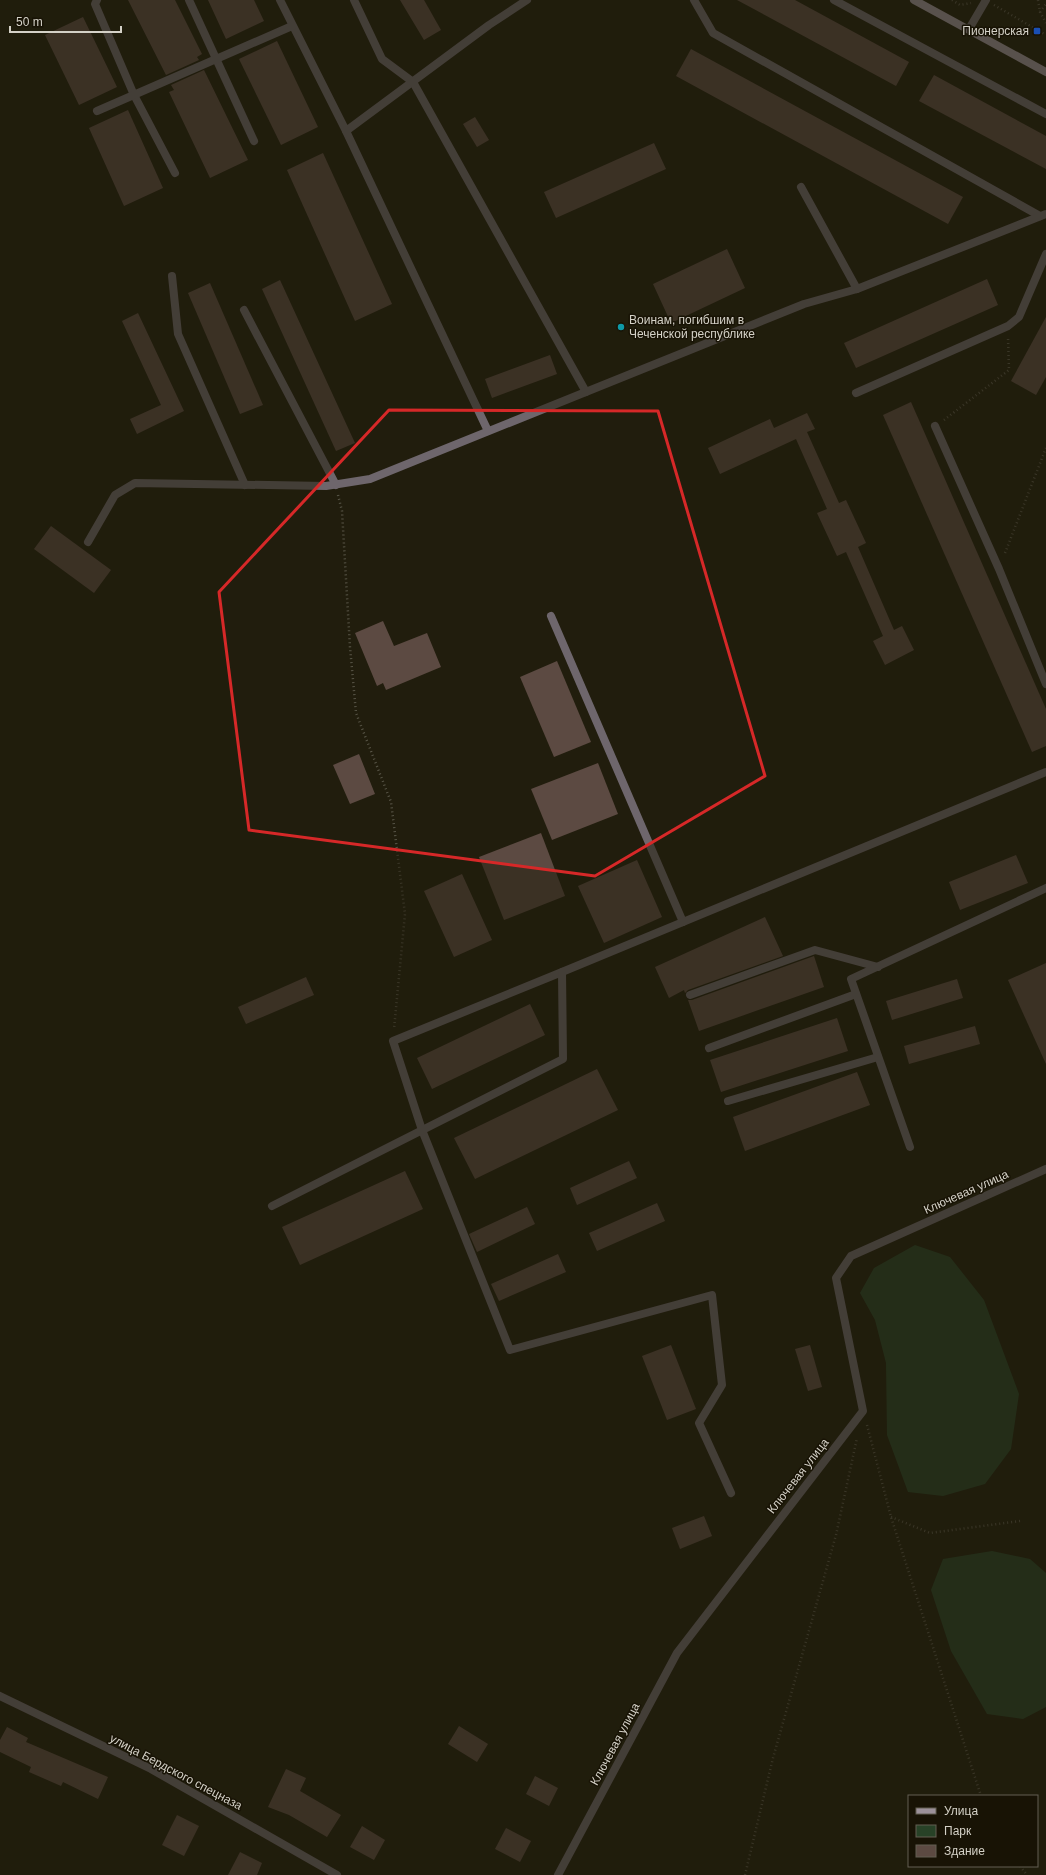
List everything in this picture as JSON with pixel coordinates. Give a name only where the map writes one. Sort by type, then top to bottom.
[{"type":"street","points":[[97,0],[95,4],[134,95],[175,173]]},
{"type":"street","points":[[189,0],[254,140]]},
{"type":"street","points":[[280,0],[346,131],[488,431]]},
{"type":"street","points":[[354,0],[382,59],[413,82],[586,392]]},
{"type":"street","points":[[346,131],[526,0]]},
{"type":"street","points":[[694,0],[713,33],[1043,215]]},
{"type":"street","points":[[834,0],[1046,114]]},
{"type":"street","points":[[914,0],[1046,72]]},
{"type":"street","points":[[969,29],[986,0]]},
{"type":"street","points":[[97,111],[292,26]]},
{"type":"street","points":[[802,187],[858,289]]},
{"type":"street","points":[[88,542],[115,495],[135,483],[326,486],[370,479],[804,304],[858,289],[1043,215]]},
{"type":"street","points":[[856,393],[1008,326],[1019,317],[1046,254]]},
{"type":"street","points":[[172,276],[178,334],[246,485]]},
{"type":"street","points":[[244,310],[336,485]]},
{"type":"street","points":[[935,426],[999,569],[1046,684]]},
{"type":"street","points":[[551,616],[683,922]]},
{"type":"street","points":[[731,1493],[699,1422],[722,1385],[712,1295],[510,1350],[422,1130],[393,1041],[1046,772]]},
{"type":"street","points":[[910,1147],[851,979],[1046,888]]},
{"type":"street","points":[[690,995],[815,950],[878,967]]},
{"type":"street","points":[[272,1206],[563,1059],[562,972]]},
{"type":"street","points":[[709,1048],[856,994]]},
{"type":"street","points":[[728,1101],[878,1057]]},
{"type":"street","name":"Ключевая улица","points":[[558,1875],[677,1653],[863,1411],[836,1278],[851,1256],[1046,1169]]},
{"type":"street","name":"улица Бердского спецназа","points":[[0,1696],[151,1770],[337,1875]]},
{"type":"path","points":[[952,0],[960,5],[986,0],[1046,35]]},
{"type":"path","points":[[1038,0],[1040,12],[1046,23]]},
{"type":"path","points":[[1040,12],[1046,4]]},
{"type":"path","points":[[935,426],[1009,370],[1008,326]]},
{"type":"path","points":[[999,569],[1046,448]]},
{"type":"path","points":[[336,485],[342,511],[350,646],[356,713],[391,802],[405,914],[393,1041]]},
{"type":"path","points":[[863,1411],[891,1517],[981,1795]]},
{"type":"path","points":[[745,1875],[773,1758],[836,1535],[858,1434]]},
{"type":"path","points":[[891,1517],[930,1533],[1020,1521]]},
{"type":"path","points":[[1021,1867],[1027,1875]]},
{"type":"highlighted area","points":[[389,410],[658,411],[765,776],[595,876],[249,830],[219,592]]},
{"type":"green space","points":[[915,1245],[950,1257],[984,1300],[1019,1394],[1011,1449],[985,1484],[943,1496],[908,1492],[887,1435],[886,1363],[875,1320],[860,1293],[874,1268]]},
{"type":"green space","points":[[992,1551],[1030,1559],[1046,1573],[1046,1707],[1023,1719],[987,1714],[951,1651],[931,1590],[943,1559]]},
{"type":"building","points":[[128,0],[175,0],[202,54],[197,57],[199,60],[166,75]]},
{"type":"building","points":[[208,0],[254,0],[264,21],[226,39]]},
{"type":"building","points":[[400,0],[424,0],[441,30],[424,40]]},
{"type":"building","points":[[737,0],[795,0],[909,62],[896,86]]},
{"type":"building","points":[[83,17],[117,87],[79,105],[45,35]]},
{"type":"building","points":[[277,41],[318,127],[281,145],[239,59]]},
{"type":"building","points":[[691,49],[963,197],[948,224],[676,76]]},
{"type":"building","points":[[204,70],[248,160],[210,178],[169,92],[174,90],[171,85]]},
{"type":"building","points":[[934,75],[1046,136],[1046,169],[919,101]]},
{"type":"building","points":[[128,110],[163,188],[124,206],[89,128]]},
{"type":"building","points":[[475,117],[489,140],[477,147],[463,124]]},
{"type":"building","points":[[654,143],[666,169],[556,218],[544,192]]},
{"type":"building","points":[[323,153],[392,304],[355,321],[287,170]]},
{"type":"building","points":[[727,249],[745,288],[671,323],[653,284]]},
{"type":"building","points":[[987,279],[998,305],[856,368],[844,343]]},
{"type":"building","points":[[280,280],[355,443],[336,451],[262,289]]},
{"type":"building","points":[[210,283],[263,405],[240,414],[188,293]]},
{"type":"building","points":[[138,313],[184,411],[137,434],[130,419],[161,405],[122,321]]},
{"type":"building","points":[[1046,317],[1046,377],[1036,395],[1011,381]]},
{"type":"building","points":[[550,355],[557,374],[492,398],[485,379]]},
{"type":"building","points":[[911,402],[1046,709],[1046,746],[1032,752],[883,415]]},
{"type":"building","points":[[807,413],[815,429],[807,432],[839,503],[846,500],[866,543],[858,547],[894,630],[902,626],[914,650],[885,665],[873,641],[883,636],[846,552],[837,556],[817,513],[827,509],[796,439],[720,474],[708,448],[770,419],[774,428]]},
{"type":"building","points":[[51,526],[111,570],[94,593],[34,549]]},
{"type":"building","points":[[383,621],[394,646],[427,633],[441,667],[386,690],[383,683],[377,686],[355,633]]},
{"type":"building","points":[[557,661],[591,742],[554,757],[520,677]]},
{"type":"building","points":[[359,754],[375,794],[350,804],[333,765]]},
{"type":"building","points":[[598,763],[618,814],[552,840],[531,789]]},
{"type":"building","points":[[541,833],[565,896],[504,920],[479,857]]},
{"type":"building","points":[[1016,855],[1028,883],[960,910],[949,882]]},
{"type":"building","points":[[637,860],[662,917],[604,943],[578,886]]},
{"type":"building","points":[[462,874],[492,940],[454,957],[424,891]]},
{"type":"building","points":[[765,917],[783,956],[688,990],[685,993],[684,990],[669,998],[655,967]]},
{"type":"building","points":[[814,956],[824,987],[699,1031],[688,1000],[692,1000]]},
{"type":"building","points":[[1046,963],[1046,1064],[1008,980]]},
{"type":"building","points":[[306,977],[314,995],[246,1024],[238,1007]]},
{"type":"building","points":[[957,979],[963,998],[892,1020],[886,1001]]},
{"type":"building","points":[[530,1004],[545,1035],[432,1089],[417,1058]]},
{"type":"building","points":[[837,1018],[848,1051],[721,1092],[710,1060]]},
{"type":"building","points":[[975,1026],[980,1044],[909,1064],[904,1046]]},
{"type":"building","points":[[597,1069],[618,1110],[475,1179],[454,1138]]},
{"type":"building","points":[[857,1072],[870,1105],[745,1151],[733,1117]]},
{"type":"building","points":[[629,1161],[637,1178],[577,1205],[570,1188]]},
{"type":"building","points":[[405,1171],[423,1209],[300,1265],[282,1227]]},
{"type":"building","points":[[657,1203],[665,1221],[597,1251],[589,1233]]},
{"type":"building","points":[[527,1207],[535,1224],[477,1252],[469,1234]]},
{"type":"building","points":[[558,1254],[566,1272],[499,1301],[491,1284]]},
{"type":"building","points":[[671,1345],[696,1409],[667,1420],[642,1356]]},
{"type":"building","points":[[810,1345],[822,1387],[808,1391],[795,1349]]},
{"type":"building","points":[[704,1516],[712,1536],[680,1549],[672,1528]]},
{"type":"building","points":[[459,1726],[488,1744],[477,1762],[448,1744]]},
{"type":"building","points":[[7,1727],[28,1738],[26,1742],[108,1777],[98,1799],[63,1782],[61,1786],[29,1772],[31,1767],[0,1752],[0,1740]]},
{"type":"building","points":[[286,1769],[306,1778],[300,1791],[341,1815],[327,1837],[289,1815],[268,1807]]},
{"type":"building","points":[[535,1776],[558,1788],[549,1806],[526,1794]]},
{"type":"building","points":[[177,1815],[199,1826],[184,1856],[162,1845]]},
{"type":"building","points":[[362,1826],[385,1840],[374,1860],[350,1847]]},
{"type":"building","points":[[506,1828],[531,1841],[520,1862],[495,1849]]},
{"type":"building","points":[[240,1852],[262,1863],[257,1875],[228,1875]]},
{"type":"place","name":"Пионерская","points":[[1037,31]]},
{"type":"place","name":"Воинам, погибшим в Чеченской республике","points":[[621,327]]}]
